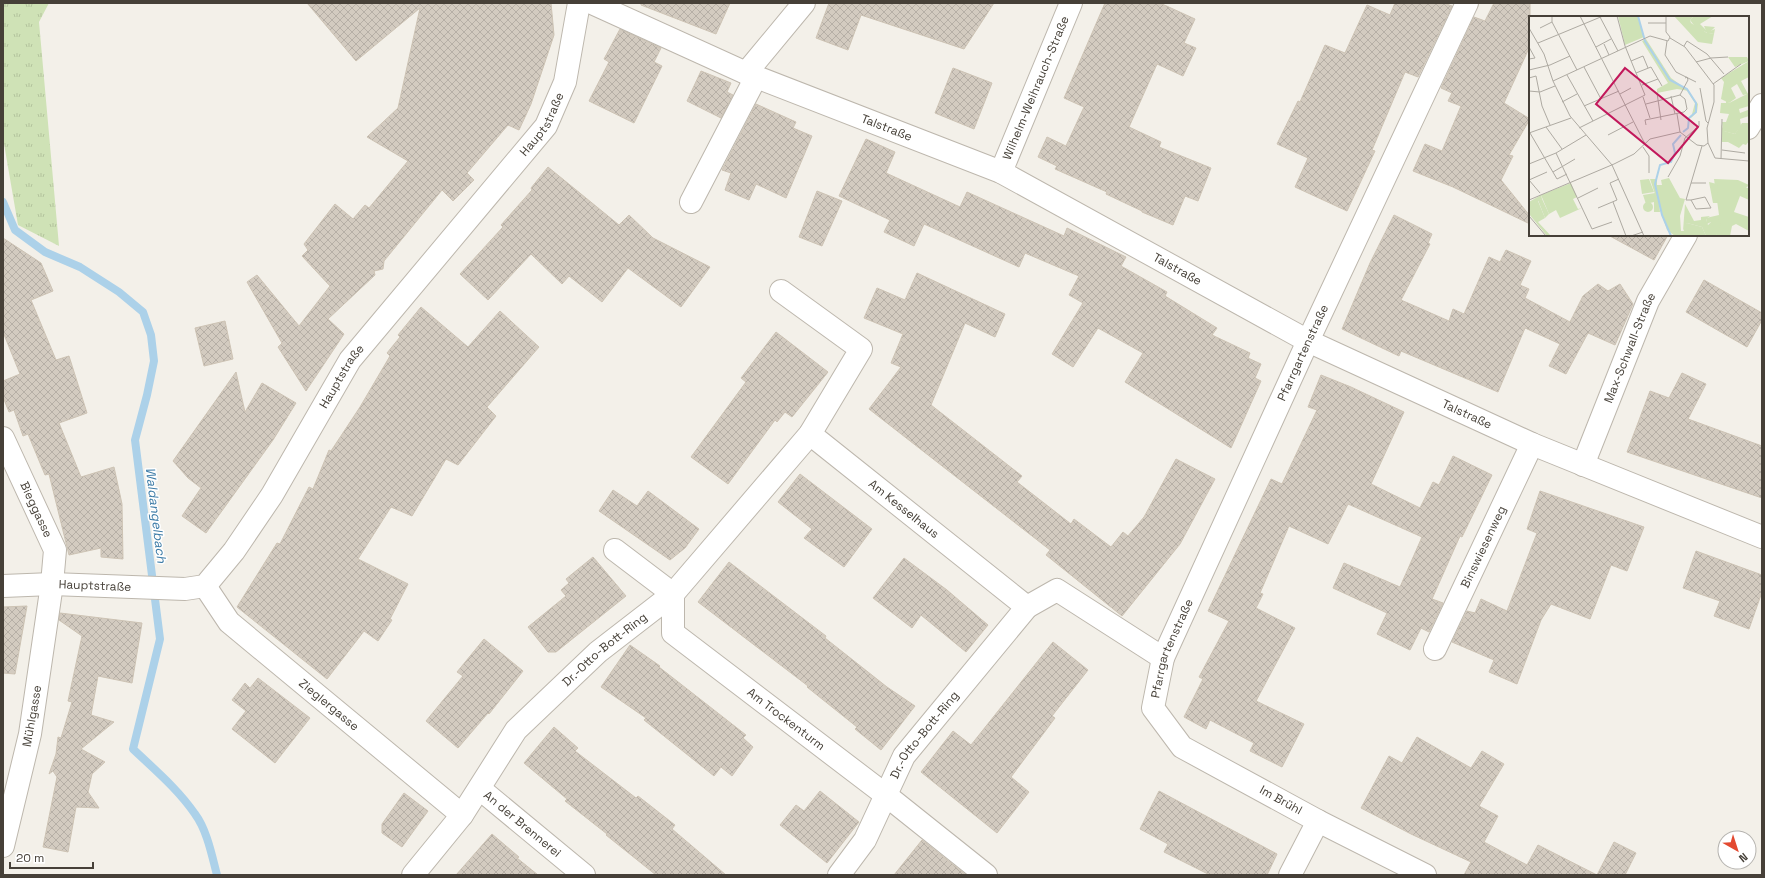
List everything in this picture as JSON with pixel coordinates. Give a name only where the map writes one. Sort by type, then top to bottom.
[{"type":"street","name":"Hauptstraße","points":[[3,586],[52,584],[124,587],[195,587],[234,551],[272,494],[350,360],[546,126],[565,82],[579,3]]},
{"type":"street","name":"Talstraße","points":[[592,3],[751,75],[1001,172],[1308,341],[1532,444],[1762,537]]},
{"type":"street","points":[[691,202],[751,75],[804,3]]},
{"type":"street","name":"Wilhelm-Weihrauch-Straße","points":[[1001,172],[1071,3]]},
{"type":"street","name":"Pfarrgartenstraße","points":[[1152,708],[1163,658],[1308,341],[1467,3]]},
{"type":"street","points":[[1749,126],[1762,105]]},
{"type":"street","points":[[1749,135],[1762,141]]},
{"type":"street","name":"Max-Schwall-Straße","points":[[1583,465],[1648,301],[1685,236]]},
{"type":"street","points":[[781,290],[861,349],[810,434]]},
{"type":"street","name":"Dr.-Otto-Bott-Ring","points":[[413,875],[462,815],[480,789],[516,730],[598,652],[673,594],[810,434]]},
{"type":"street","name":"Am Kesselhaus","points":[[810,434],[1026,606]]},
{"type":"street","name":"Bieggasse","points":[[3,438],[55,550],[52,584]]},
{"type":"street","name":"Binswiesenweg","points":[[1435,649],[1532,444]]},
{"type":"street","points":[[615,550],[673,594]]},
{"type":"street","name":"Mühlgasse","points":[[3,846],[30,734],[52,584]]},
{"type":"street","name":"Zieglergasse","points":[[195,587],[229,622],[462,815]]},
{"type":"street","points":[[1026,606],[1057,590],[1163,658]]},
{"type":"street","name":"Am Trockenturm","points":[[673,594],[673,632],[887,796],[986,875]]},
{"type":"street","name":"Dr.-Otto-Bott-Ring","points":[[839,875],[865,840],[887,796],[904,756],[1026,606]]},
{"type":"street","name":"Im Brühl","points":[[1152,708],[1182,747],[1318,821],[1425,875]]},
{"type":"street","name":"An der Brennerei","points":[[480,789],[584,875]]},
{"type":"street","points":[[1290,875],[1318,821]]},
{"type":"green space","points":[[3,3],[49,3],[39,22],[59,246],[18,225],[3,138]]},
{"type":"building","points":[[307,3],[551,3],[554,35],[531,104],[519,130],[508,125],[467,173],[474,180],[453,201],[442,190],[384,261],[383,269],[374,271],[375,275],[328,319],[344,334],[306,391],[278,347],[282,343],[247,282],[257,275],[299,326],[330,286],[302,256],[308,250],[304,244],[335,204],[353,219],[365,205],[369,208],[408,161],[367,137],[398,108],[420,8],[356,61]]},
{"type":"building","points":[[641,3],[730,3],[716,34],[641,5]]},
{"type":"building","points":[[829,3],[994,3],[964,49],[861,15],[848,50],[816,38]]},
{"type":"building","points":[[1105,3],[1160,3],[1195,19],[1184,43],[1196,48],[1183,76],[1157,64],[1129,127],[1161,142],[1159,147],[1211,168],[1198,201],[1185,196],[1173,225],[1142,212],[1106,194],[1107,192],[1055,169],[1057,166],[1038,157],[1047,137],[1066,146],[1084,107],[1064,98]]},
{"type":"building","points":[[1395,3],[1444,3],[1452,6],[1418,77],[1405,72],[1372,150],[1375,151],[1347,211],[1295,187],[1308,158],[1277,144],[1298,101],[1300,102],[1325,45],[1345,53],[1367,5],[1390,15]]},
{"type":"building","points":[[1494,3],[1530,3],[1529,48],[1504,103],[1529,118],[1529,121],[1509,155],[1513,156],[1501,180],[1529,215],[1529,224],[1453,187],[1413,171],[1425,144],[1442,151],[1461,106],[1448,101],[1452,93],[1441,88],[1474,17],[1485,21]]},
{"type":"building","points":[[620,29],[661,48],[654,62],[662,66],[634,123],[589,101],[609,62],[604,59]]},
{"type":"building","points":[[953,68],[992,83],[974,129],[935,113]]},
{"type":"building","points":[[701,71],[731,83],[727,92],[733,95],[721,118],[687,101]]},
{"type":"building","points":[[756,104],[796,122],[793,128],[812,136],[786,198],[756,184],[749,200],[725,190],[731,173],[722,170]]},
{"type":"building","points":[[866,139],[895,152],[886,173],[960,207],[967,192],[1064,236],[1067,228],[1126,257],[1121,266],[1167,292],[1165,296],[1217,328],[1212,335],[1250,353],[1248,358],[1261,364],[1255,378],[1261,381],[1231,448],[1125,382],[1143,353],[1098,328],[1073,367],[1052,354],[1083,303],[1069,295],[1079,276],[1025,253],[1019,267],[924,224],[914,246],[884,232],[890,220],[839,196]]},
{"type":"building","points":[[548,167],[619,225],[629,215],[653,238],[710,267],[681,307],[628,268],[602,302],[569,276],[562,284],[531,254],[488,300],[460,274],[503,227],[501,225],[532,190],[531,188]]},
{"type":"building","points":[[817,191],[842,201],[822,246],[799,237]]},
{"type":"building","points":[[1394,215],[1432,234],[1428,243],[1430,244],[1401,300],[1449,321],[1453,309],[1464,314],[1489,257],[1500,262],[1506,250],[1531,261],[1520,285],[1529,289],[1525,298],[1570,322],[1583,296],[1598,284],[1608,291],[1620,284],[1633,304],[1615,345],[1588,333],[1566,374],[1549,366],[1560,344],[1525,328],[1498,392],[1401,351],[1399,356],[1342,329],[1370,263]]},
{"type":"building","points":[[1610,236],[1667,236],[1654,260]]},
{"type":"building","points":[[3,238],[41,263],[53,291],[31,300],[56,360],[69,356],[87,413],[59,423],[81,477],[114,467],[122,504],[123,559],[101,557],[101,548],[69,555],[49,474],[45,475],[28,434],[23,436],[14,410],[9,412],[3,397],[3,381],[20,374],[3,332]]},
{"type":"building","points":[[917,273],[1005,314],[995,337],[965,323],[931,405],[1022,476],[1017,482],[1071,524],[1074,519],[1111,547],[1123,532],[1128,536],[1144,517],[1176,459],[1215,479],[1180,544],[1122,616],[1046,555],[1050,550],[869,409],[901,367],[891,363],[903,334],[864,318],[877,288],[905,300]]},
{"type":"building","points":[[1704,280],[1762,313],[1762,320],[1747,347],[1686,312]]},
{"type":"building","points":[[421,307],[468,347],[500,311],[539,347],[487,407],[496,416],[458,465],[446,459],[412,516],[391,507],[358,559],[408,584],[390,619],[392,620],[378,641],[364,631],[327,679],[237,607],[277,543],[280,544],[309,487],[313,489],[329,450],[331,451],[360,407],[390,356],[387,353],[400,337],[398,335]]},
{"type":"building","points":[[225,321],[233,359],[204,366],[195,328]]},
{"type":"building","points":[[776,332],[828,372],[792,417],[785,412],[777,422],[775,420],[728,484],[691,457],[746,382],[741,378]]},
{"type":"building","points":[[236,372],[245,412],[262,383],[296,403],[273,440],[206,533],[182,516],[201,488],[188,478],[173,461]]},
{"type":"building","points":[[1682,373],[1706,384],[1688,419],[1762,446],[1762,498],[1627,452],[1650,391],[1669,398]]},
{"type":"building","points":[[1321,375],[1351,387],[1404,412],[1371,484],[1420,508],[1433,482],[1439,485],[1453,456],[1492,475],[1462,537],[1460,536],[1432,599],[1443,603],[1429,632],[1421,628],[1410,650],[1377,634],[1387,613],[1333,588],[1344,563],[1400,587],[1422,537],[1348,504],[1328,544],[1289,526],[1260,593],[1263,594],[1256,608],[1295,628],[1256,701],[1304,724],[1282,767],[1250,751],[1254,743],[1210,720],[1206,729],[1184,717],[1203,679],[1199,677],[1229,621],[1208,611],[1271,479],[1282,484],[1317,410],[1308,407]]},
{"type":"building","points":[[800,474],[872,529],[844,567],[804,538],[812,529],[778,502]]},
{"type":"building","points":[[613,490],[637,506],[648,491],[699,529],[685,548],[670,560],[599,511]]},
{"type":"building","points":[[1540,491],[1644,527],[1627,571],[1611,565],[1590,619],[1551,604],[1541,620],[1517,684],[1489,672],[1494,660],[1452,642],[1467,611],[1475,613],[1481,599],[1507,611],[1537,533],[1527,529]]},
{"type":"building","points":[[1696,551],[1762,575],[1762,592],[1749,629],[1714,616],[1720,601],[1683,588]]},
{"type":"building","points":[[593,557],[626,596],[556,652],[548,652],[528,627],[566,596],[561,590],[569,583],[566,579]]},
{"type":"building","points":[[904,558],[947,590],[988,625],[966,652],[921,615],[912,628],[873,598]]},
{"type":"building","points":[[729,562],[826,636],[825,638],[887,687],[915,706],[881,750],[855,729],[857,727],[807,687],[808,686],[698,602]]},
{"type":"building","points":[[27,606],[15,674],[3,673],[3,607]]},
{"type":"building","points":[[60,613],[142,623],[132,683],[98,676],[91,715],[114,722],[81,749],[105,762],[92,774],[88,792],[99,808],[76,807],[68,852],[43,847],[57,777],[53,771],[49,774],[56,754],[58,737],[61,738],[72,702],[68,701],[82,636],[59,620]]},
{"type":"building","points":[[484,639],[523,671],[489,714],[488,713],[458,748],[426,721],[463,676],[457,672]]},
{"type":"building","points":[[1053,642],[1088,670],[1052,716],[1055,718],[1011,777],[1029,792],[997,833],[921,772],[953,731],[971,745]]},
{"type":"building","points":[[630,645],[660,666],[659,667],[746,735],[743,738],[753,747],[732,776],[721,767],[714,776],[644,720],[646,718],[601,687]]},
{"type":"building","points":[[258,678],[310,718],[275,763],[232,729],[246,711],[232,700],[245,683],[250,688]]},
{"type":"building","points":[[554,727],[578,748],[575,751],[636,798],[638,796],[675,825],[672,829],[726,875],[656,875],[565,801],[567,799],[524,763]]},
{"type":"building","points":[[1417,737],[1471,768],[1482,751],[1504,764],[1479,806],[1498,816],[1484,842],[1527,865],[1538,845],[1597,875],[1464,875],[1471,862],[1411,834],[1361,808],[1389,756],[1402,763]]},
{"type":"building","points":[[820,791],[859,822],[827,863],[780,825],[796,805],[804,811]]},
{"type":"building","points":[[1159,791],[1277,854],[1267,875],[1210,875],[1164,852],[1168,844],[1140,829]]},
{"type":"building","points":[[404,793],[428,811],[402,847],[382,833],[382,824]]},
{"type":"building","points":[[492,834],[519,857],[517,858],[538,875],[456,875]]},
{"type":"building","points":[[922,840],[966,875],[894,875]]},
{"type":"building","points":[[1614,842],[1636,853],[1625,875],[1597,875]]},
{"type":"waterway","name":"Waldangelbach","points":[[3,202],[15,230],[45,252],[80,267],[119,292],[143,312],[151,335],[154,361],[135,440],[160,639],[133,749],[173,788],[195,814],[206,835],[217,875]]}]
